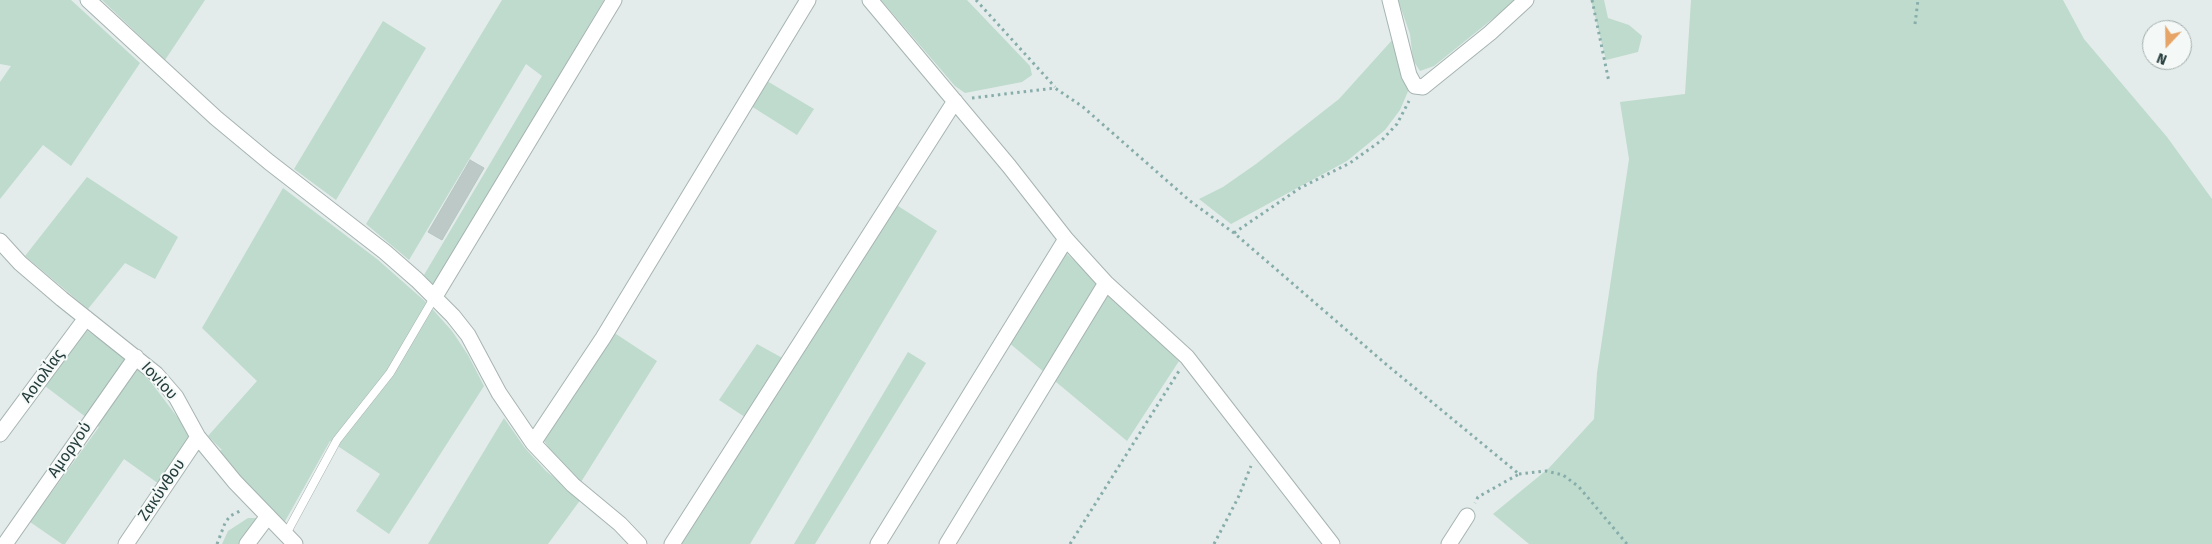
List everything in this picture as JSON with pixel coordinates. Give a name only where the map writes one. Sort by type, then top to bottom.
[{"type":"street","points":[[88,0],[216,118],[269,162],[385,252],[453,316],[468,335],[499,393],[533,443],[573,485],[620,524],[639,544]]},
{"type":"street","points":[[434,298],[614,0]]},
{"type":"street","points":[[533,443],[603,338],[808,0]]},
{"type":"street","points":[[870,0],[955,101],[1066,239],[1106,283],[1187,357],[1332,544]]},
{"type":"street","points":[[1390,0],[1409,74],[1416,86],[1423,87],[1436,78],[1526,0]]},
{"type":"street","points":[[672,544],[955,101]]},
{"type":"street","points":[[878,544],[1066,239]]},
{"type":"street","name":"Ιονίου","points":[[0,241],[20,263],[156,374],[176,397],[198,437],[256,504],[291,539]]},
{"type":"street","points":[[947,544],[1106,283]]},
{"type":"street","name":"Αοιολίας","points":[[0,434],[86,318]]},
{"type":"street","name":"Αμοργού","points":[[5,544],[136,357]]},
{"type":"street","name":"Ζακύνθου","points":[[126,544],[198,437]]},
{"type":"street","points":[[247,544],[268,516]]},
{"type":"street","points":[[1449,544],[1467,516]]},
{"type":"lane","points":[[291,539],[337,440],[390,373],[434,298]]},
{"type":"path","points":[[976,0],[1055,88],[1083,107],[1190,201],[1234,232],[1387,366],[1519,474]]},
{"type":"path","points":[[1592,0],[1609,82]]},
{"type":"path","points":[[1915,24],[1918,0]]},
{"type":"path","points":[[1234,232],[1300,188],[1350,163],[1382,140],[1397,124],[1416,86]]},
{"type":"path","points":[[955,101],[1055,88]]},
{"type":"path","points":[[1070,544],[1187,357]]},
{"type":"path","points":[[1214,544],[1238,498],[1258,447]]},
{"type":"path","points":[[1467,516],[1478,497],[1519,474],[1546,471],[1563,475],[1579,487],[1627,544]]},
{"type":"path","points":[[217,544],[230,516],[256,504]]},
{"type":"green space","points":[[0,0],[71,0],[140,63],[71,166],[43,145],[0,199],[0,82],[11,66],[0,64]]},
{"type":"green space","points":[[102,0],[205,0],[165,60]]},
{"type":"green space","points":[[502,0],[604,0],[434,286],[424,275],[542,76],[526,64],[409,260],[366,224]]},
{"type":"green space","points":[[881,0],[967,0],[1030,66],[1032,75],[1022,82],[965,93],[955,86]]},
{"type":"green space","points":[[1398,0],[1516,0],[1434,66],[1420,71],[1413,60],[1410,34]]},
{"type":"green space","points":[[1591,0],[1604,0],[1608,18],[1629,25],[1642,36],[1638,52],[1606,60]]},
{"type":"green space","points":[[1691,0],[2063,0],[2084,39],[2167,137],[2212,199],[2212,544],[1529,544],[1493,514],[1549,468],[1594,419],[1597,373],[1629,159],[1620,102],[1685,94]]},
{"type":"green space","points":[[383,21],[426,48],[336,200],[294,169]]},
{"type":"green space","points":[[1394,38],[1409,89],[1400,110],[1385,130],[1347,161],[1231,224],[1199,199],[1223,187],[1256,164],[1339,99]]},
{"type":"green space","points":[[767,81],[814,109],[797,135],[751,106]]},
{"type":"green space","points":[[87,177],[178,237],[155,279],[125,263],[88,309],[25,256]]},
{"type":"green space","points":[[283,188],[377,259],[427,303],[452,331],[468,355],[484,386],[389,534],[356,511],[380,474],[330,441],[284,523],[254,493],[218,451],[222,450],[208,436],[257,381],[202,328]]},
{"type":"green space","points":[[895,204],[937,231],[750,544],[679,544],[757,425],[719,400],[757,344],[795,365]]},
{"type":"green space","points":[[1065,252],[1179,361],[1127,441],[1008,342]]},
{"type":"green space","points":[[82,327],[118,352],[150,381],[191,435],[159,484],[124,459],[65,544],[62,544],[30,522],[99,427],[41,383]]},
{"type":"green space","points":[[613,332],[657,361],[581,482],[553,455],[543,439]]},
{"type":"green space","points":[[908,352],[926,363],[815,544],[794,544]]},
{"type":"green space","points":[[504,418],[525,448],[546,471],[581,499],[548,544],[428,544]]},
{"type":"green space","points":[[248,518],[258,518],[239,544],[222,544],[228,531]]},
{"type":"building","points":[[470,160],[484,168],[442,240],[428,232]]}]
